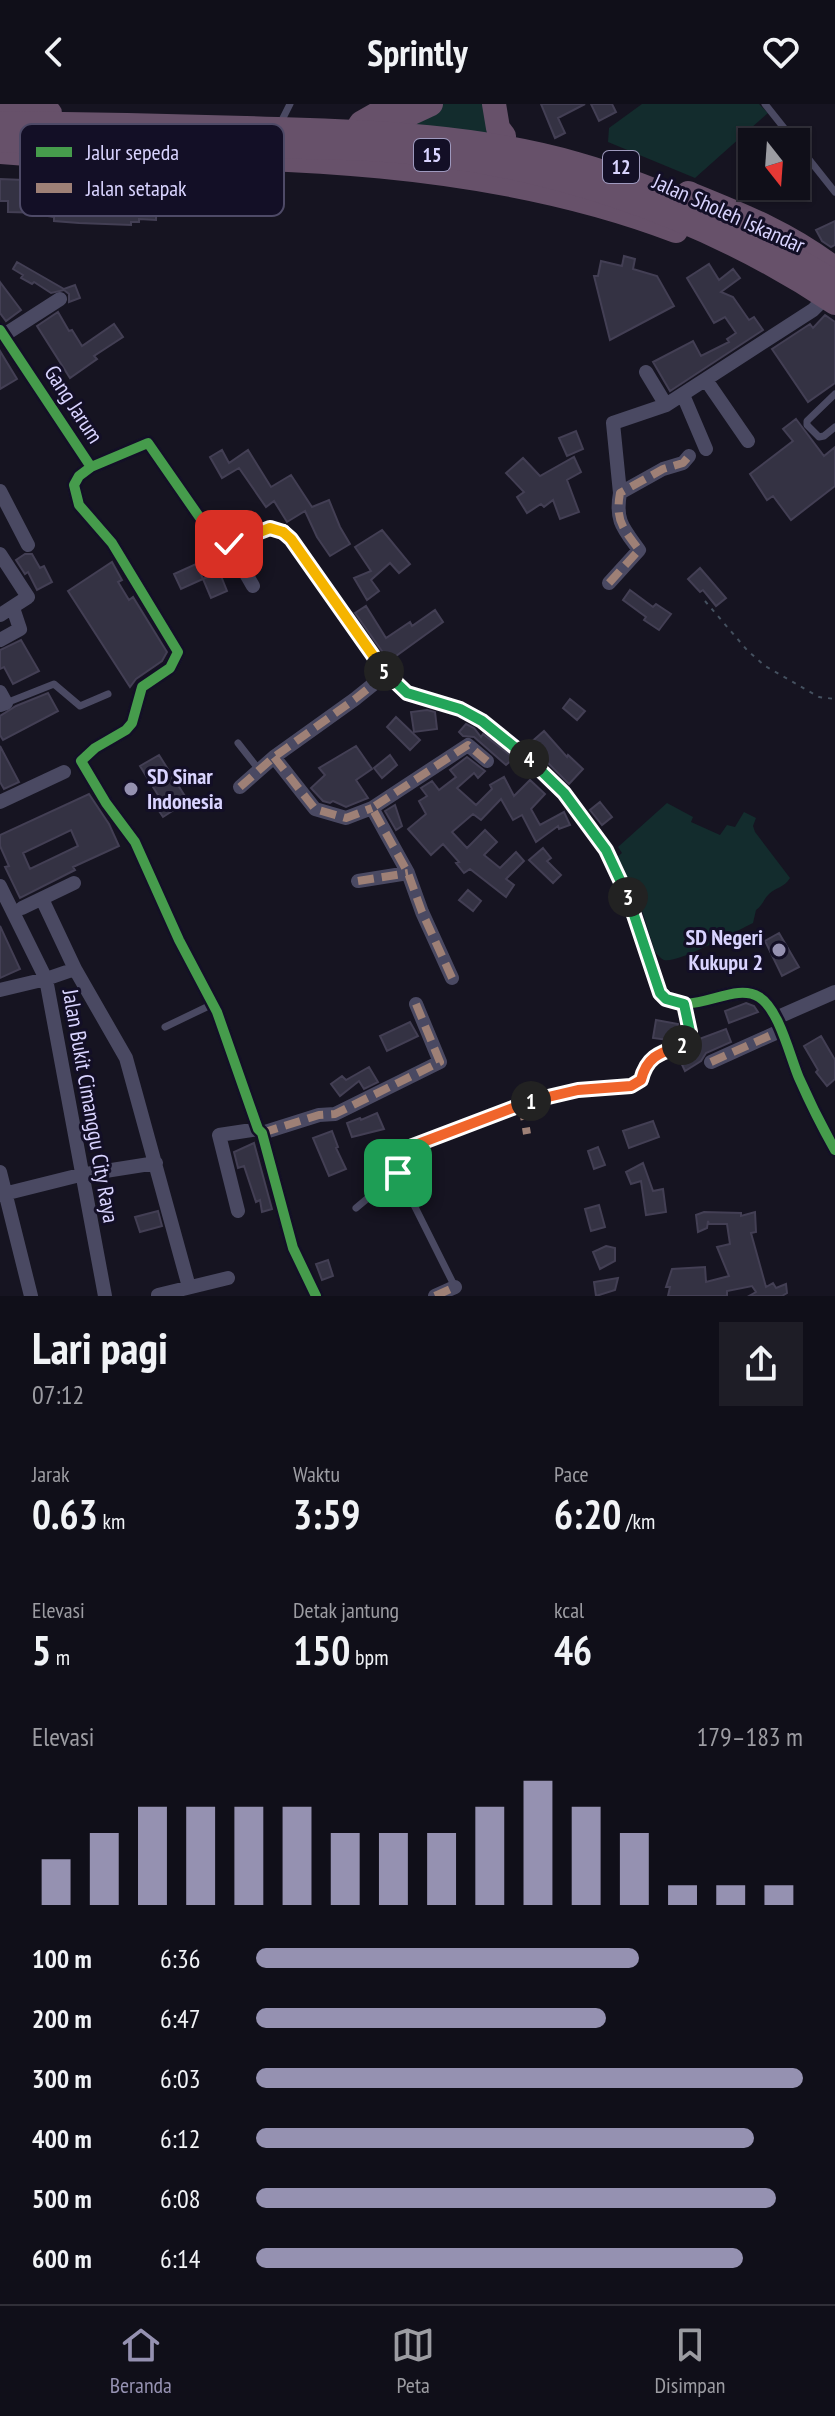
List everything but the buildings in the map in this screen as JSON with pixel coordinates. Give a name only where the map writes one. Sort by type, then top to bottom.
[{"type":"highway","points":[[345,164],[391,114],[431,104]]},
{"type":"highway","points":[[494,104],[498,128],[504,136]]},
{"type":"highway","name":"Jalan Sholeh Iskandar","points":[[0,110],[286,112],[361,123],[391,114],[504,136],[628,168],[752,219],[807,247],[835,269]]},
{"type":"highway","name":"15","points":[[0,123],[38,124]]},
{"type":"highway","points":[[345,164],[361,123]]},
{"type":"highway","name":"15","points":[[284,130],[380,133],[499,147],[577,164],[678,199],[748,231],[832,299]]},
{"type":"highway","name":"15","points":[[0,140],[20,141]]},
{"type":"highway","name":"15","points":[[284,148],[370,149],[497,164],[581,183],[743,249],[832,299]]},
{"type":"highway","name":"Jalan Sholeh Iskandar","points":[[0,152],[20,154]]},
{"type":"highway","name":"Jalan Sholeh Iskandar","points":[[284,162],[345,164],[478,178],[581,201],[702,240],[832,299]]},
{"type":"street","points":[[2,332],[60,299]]},
{"type":"street","points":[[609,583],[639,550],[617,513],[620,493],[613,423],[666,405],[832,299]]},
{"type":"street","name":"Gang Jarum","points":[[2,332],[91,467],[148,443],[214,538],[229,544]]},
{"type":"street","points":[[646,372],[666,405]]},
{"type":"street","points":[[706,380],[748,441]]},
{"type":"street","points":[[683,395],[706,449]]},
{"type":"street","points":[[620,493],[663,469],[683,463],[689,456]]},
{"type":"street","points":[[91,467],[79,476],[74,485],[79,505],[112,543],[178,652],[170,668],[142,687],[132,723],[126,730],[95,748],[81,761],[106,803],[135,842],[179,940],[228,1037],[260,1131],[293,1248],[316,1296]]},
{"type":"street","points":[[0,491],[28,545]]},
{"type":"street","points":[[253,586],[229,544],[270,528],[279,529],[386,674],[407,693],[460,709],[518,748],[564,793],[606,850],[632,904],[660,993],[666,999],[684,1004],[747,993],[765,1002],[835,1150]]},
{"type":"street","points":[[0,554],[28,597],[7,612],[20,629],[0,640]]},
{"type":"street","points":[[240,787],[274,757],[386,674]]},
{"type":"street","points":[[274,757],[315,809],[327,815],[346,818],[372,808],[468,745],[487,761]]},
{"type":"street","points":[[0,802],[64,772]]},
{"type":"street","points":[[372,808],[408,873],[452,978]]},
{"type":"street","points":[[358,881],[408,873]]},
{"type":"street","points":[[22,908],[74,883]]},
{"type":"street","name":"Jalan Bukit Cimanggu City Raya","points":[[0,886],[46,979],[80,1175],[105,1296]]},
{"type":"street","points":[[42,899],[75,969],[126,1058],[189,1287]]},
{"type":"street","points":[[0,990],[75,969]]},
{"type":"street","points":[[711,1062],[835,992]]},
{"type":"street","points":[[238,1211],[219,1135],[260,1131],[319,1115],[335,1114],[440,1062],[416,1004]]},
{"type":"street","points":[[3,1194],[80,1175],[156,1163]]},
{"type":"street","points":[[0,1172],[3,1194],[31,1296]]},
{"type":"street","points":[[158,1295],[228,1278]]},
{"type":"street","points":[[435,1296],[455,1287]]},
{"type":"lane","points":[[765,104],[835,192]]},
{"type":"lane","points":[[835,394],[809,418],[807,425],[819,437],[835,427]]},
{"type":"lane","points":[[2,700],[54,684],[80,706],[108,694]]},
{"type":"lane","points":[[238,743],[260,771]]},
{"type":"lane","points":[[165,1027],[213,1004]]},
{"type":"lane","points":[[455,1287],[389,1155],[522,1104],[578,1090],[631,1086],[641,1080],[652,1056],[685,1044],[690,1032],[684,1004]]},
{"type":"lane","points":[[356,1208],[398,1173]]},
{"type":"path","points":[[705,601],[765,666],[819,697],[835,699]]},
{"type":"green space","points":[[432,104],[494,104],[504,136],[395,124]]},
{"type":"green space","points":[[642,104],[759,104],[768,113],[751,128],[738,128],[738,140],[695,178],[608,142],[609,128]]},
{"type":"green space","points":[[667,803],[693,817],[691,822],[720,835],[727,825],[735,827],[744,812],[756,818],[753,826],[755,832],[790,878],[767,896],[756,910],[753,923],[671,960],[664,960],[655,952],[648,955],[616,858],[622,853],[618,847]]},
{"type":"marked path","points":[[609,583],[639,550],[622,524],[620,493],[663,469],[683,463],[689,456]]},
{"type":"marked path","points":[[240,787],[274,757],[386,674]]},
{"type":"marked path","points":[[452,978],[408,873],[372,808],[468,745],[487,761]]},
{"type":"marked path","points":[[274,757],[315,809],[346,818],[372,808]]},
{"type":"marked path","points":[[358,881],[408,873]]},
{"type":"marked path","points":[[262,1133],[319,1115],[335,1114],[440,1062],[416,1004]]},
{"type":"marked path","points":[[711,1062],[780,1031]]},
{"type":"marked path","points":[[522,1104],[527,1134]]},
{"type":"marked path","points":[[435,1296],[455,1287]]},
{"type":"cycle path","points":[[0,330],[91,467],[148,443],[214,538],[229,544],[261,531],[283,533],[291,539],[386,674],[407,693],[460,709],[482,721],[518,748],[564,793],[606,850],[632,904],[660,993],[671,1001],[684,1003],[748,993],[766,1003],[778,1022],[799,1078],[835,1150]]},
{"type":"cycle path","points":[[91,467],[79,476],[74,485],[79,505],[112,543],[178,652],[170,668],[142,687],[132,723],[126,730],[95,748],[81,761],[106,803],[135,842],[179,940],[217,1012],[262,1133],[293,1248],[316,1296]]},
{"type":"place","name":"SD Sinar Indonesia","points":[[131,789]]},
{"type":"place","name":"SD Negeri Kukupu 2","points":[[779,950]]},
{"type":"route","points":[[229,544],[270,528],[279,529],[291,539],[386,674],[407,693],[460,709],[482,721],[518,748],[564,793],[606,850],[632,904],[660,993],[666,999],[684,1004],[690,1032],[685,1044],[652,1056],[641,1080],[631,1086],[578,1090],[522,1104],[389,1155],[398,1173]]}]
